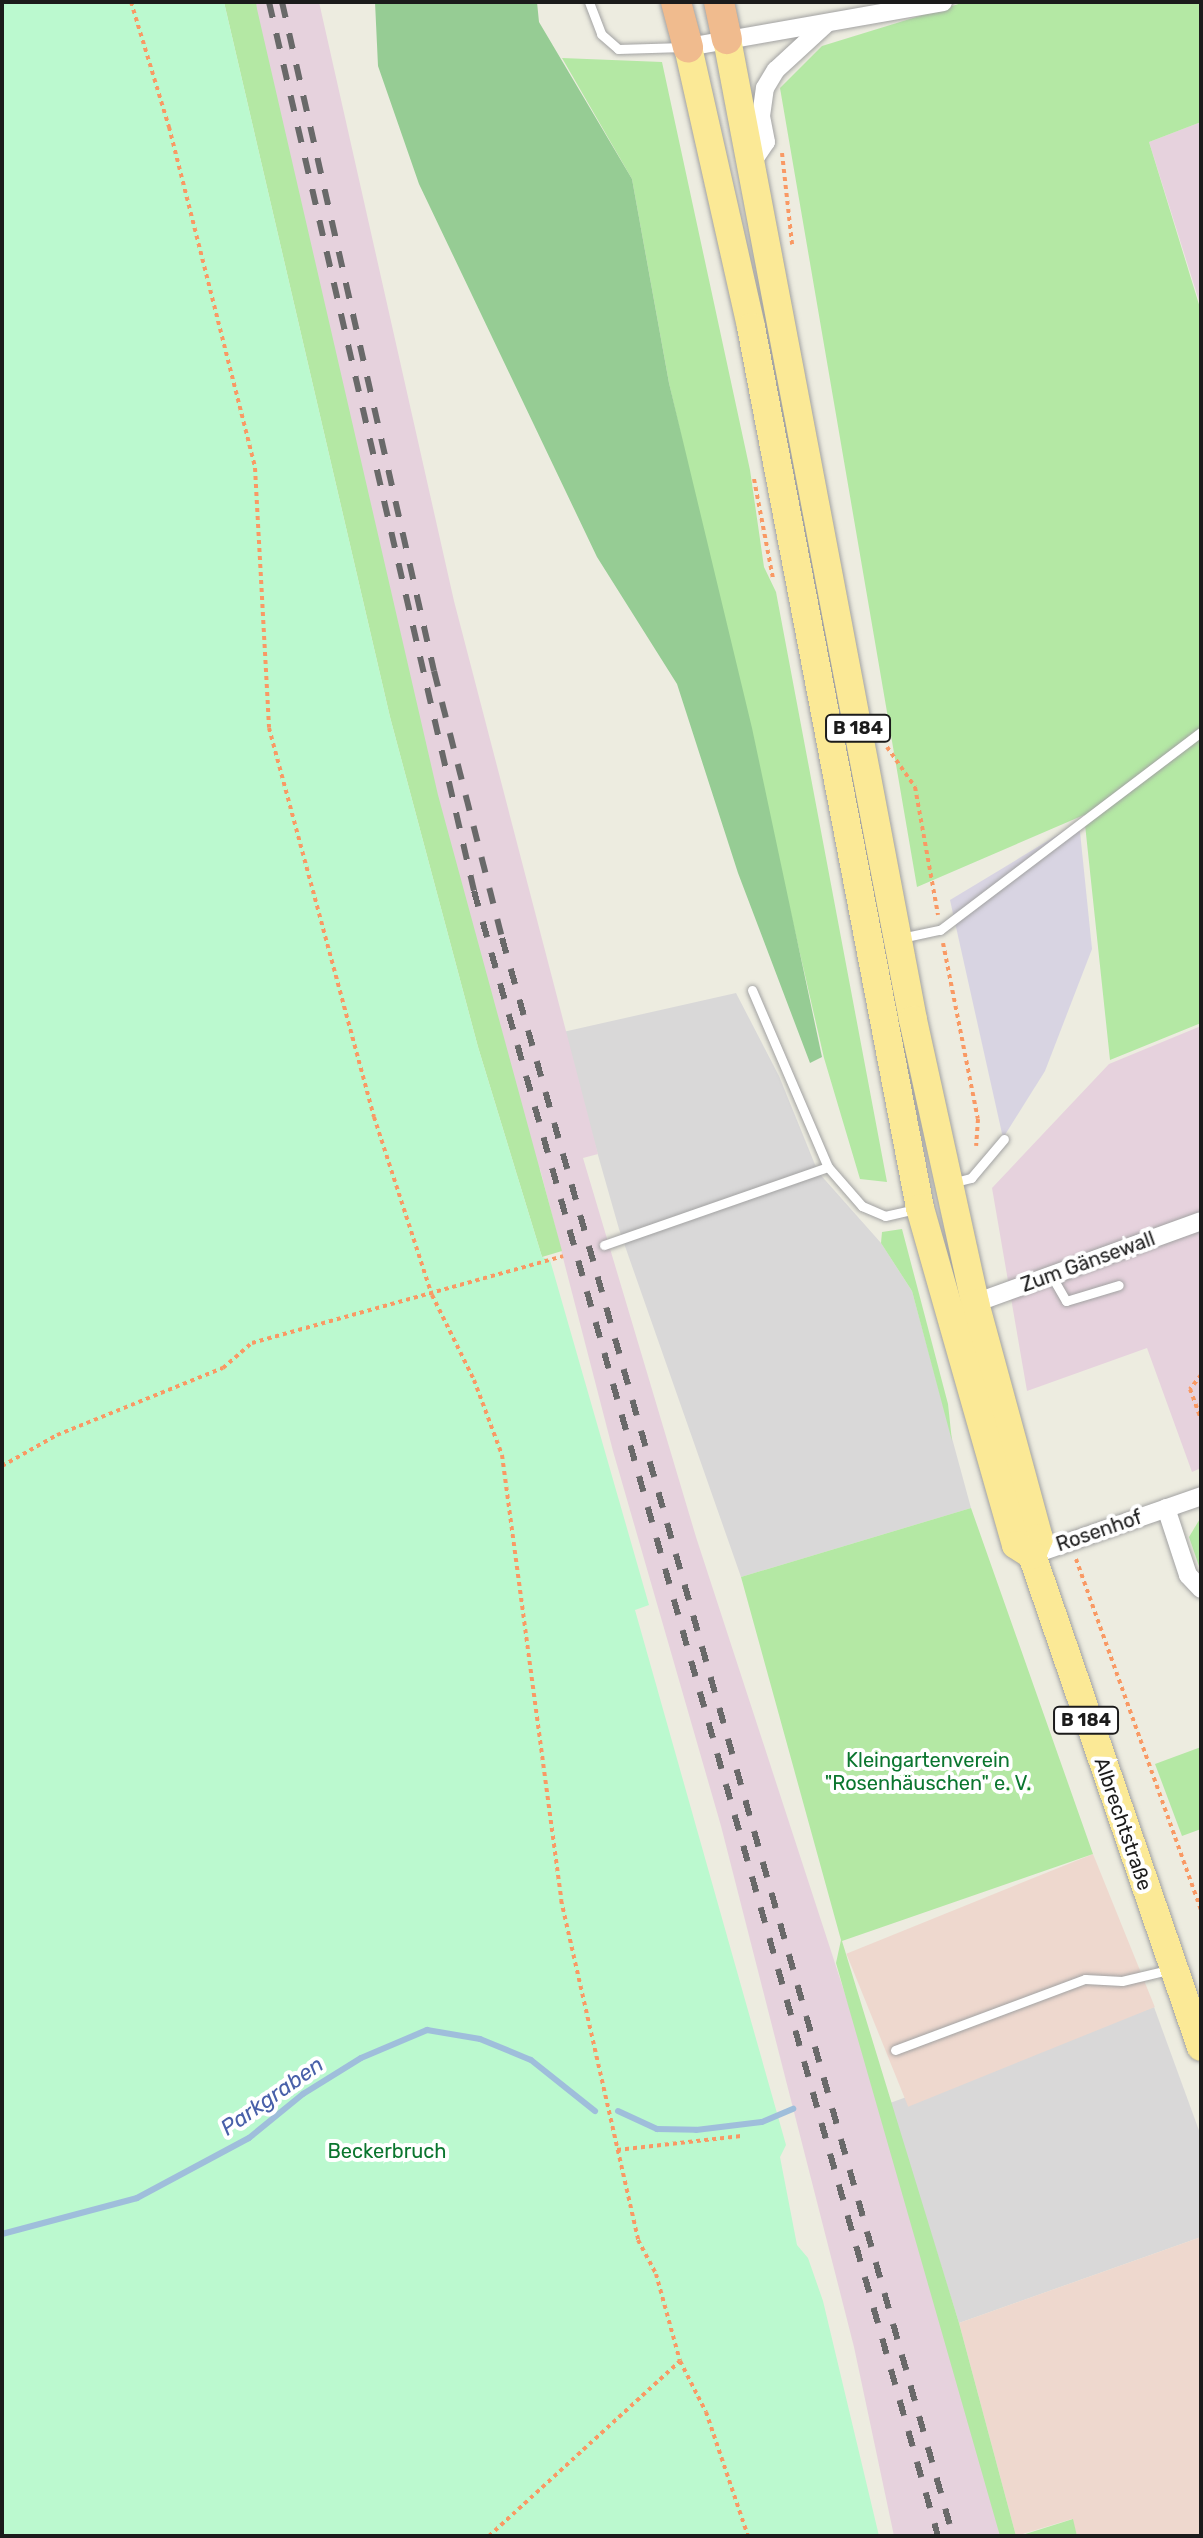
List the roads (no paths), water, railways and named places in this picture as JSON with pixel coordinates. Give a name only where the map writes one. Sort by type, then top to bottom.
[{"type":"highway","name":"B 184","points":[[676,2],[688,47]]},
{"type":"highway","name":"B 184","points":[[719,2],[727,39]]},
{"type":"main road","name":"B 184","points":[[727,39],[753,161],[898,939],[959,1180],[975,1303]]},
{"type":"main road","name":"B 184","points":[[688,47],[751,327],[920,1208]]},
{"type":"main road","name":"Albrechtstraße","points":[[920,1208],[1016,1545],[1032,1555],[1201,2047]]},
{"type":"main road","name":"Albrechtstraße","points":[[975,1303],[1039,1538],[1032,1555]]},
{"type":"street","points":[[688,47],[943,2]]},
{"type":"street","points":[[753,161],[766,142],[761,116],[767,85],[826,24]]},
{"type":"street","name":"Zum Gänsewall","points":[[975,1303],[1201,1221]]},
{"type":"street","name":"Rosenhof","points":[[1032,1555],[1201,1496]]},
{"type":"street","name":"Rosenhof","points":[[1166,1508],[1188,1575],[1201,1589]]},
{"type":"lane","points":[[589,2],[601,34],[618,49],[688,47]]},
{"type":"lane","points":[[898,939],[940,930],[1201,732]]},
{"type":"lane","points":[[752,990],[828,1167],[862,1206],[885,1216],[920,1208]]},
{"type":"lane","points":[[959,1180],[1004,1139]]},
{"type":"lane","points":[[604,1245],[828,1167]]},
{"type":"lane","points":[[1051,1275],[1066,1301],[1119,1285]]},
{"type":"lane","points":[[895,2050],[1085,1979],[1122,1981],[1174,1968]]},
{"type":"waterway","name":"Parkgraben","points":[[2,2234],[137,2198],[249,2138],[303,2094],[361,2058],[427,2030],[480,2039],[531,2060],[595,2111]]},
{"type":"waterway","name":"Parkgraben","points":[[618,2111],[657,2129],[696,2130],[762,2122],[793,2109]]},
{"type":"railway","points":[[269,2],[474,891],[938,2536]]},
{"type":"railway","points":[[282,2],[434,671],[502,938],[953,2536]]},
{"type":"park label","name":"Kleingartenverein \"Rosenhäuschen\" e. V.","points":[[928,1772]]},
{"type":"park label","name":"Beckerbruch","points":[[387,2151]]}]
